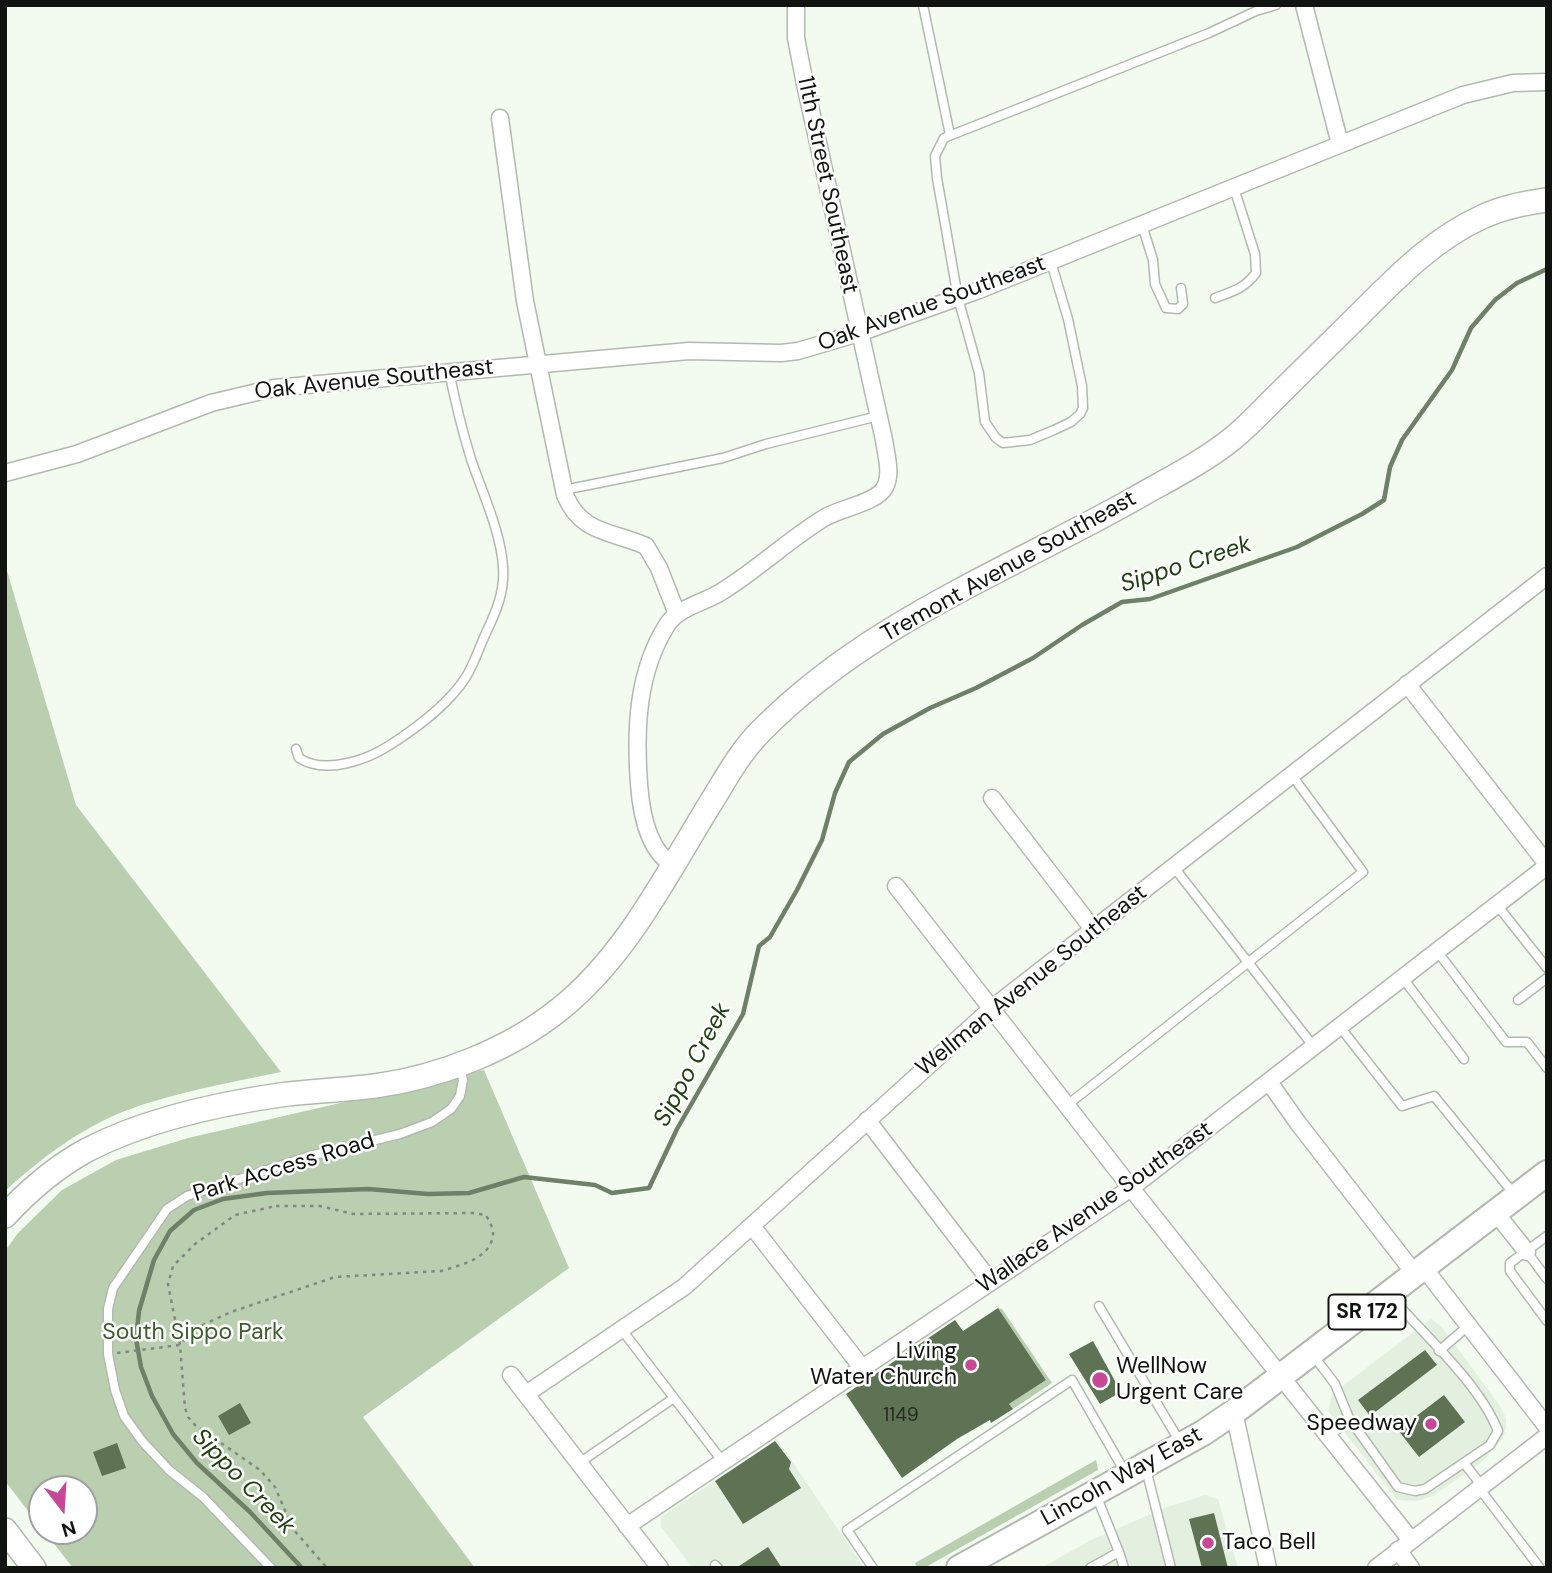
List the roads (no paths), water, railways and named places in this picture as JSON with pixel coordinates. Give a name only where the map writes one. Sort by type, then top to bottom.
[{"type":"main road","name":"Lincoln Way East","points":[[959,1568],[1182,1444],[1234,1412],[1282,1378],[1547,1173]]},
{"type":"street","name":"11th Street Southeast","points":[[677,614],[736,583],[824,518],[871,500],[886,487],[888,463],[796,38],[796,5]]},
{"type":"street","points":[[1304,5],[1340,144]]},
{"type":"street","name":"Oak Avenue Southeast","points":[[5,474],[58,460],[186,411],[245,393],[307,383],[689,351],[798,351],[958,298],[1463,94],[1513,83],[1547,82]]},
{"type":"street","points":[[500,118],[521,274],[564,490],[571,509],[587,525],[636,541],[650,550],[677,614],[668,624],[648,670],[642,688],[637,733],[640,801],[657,850],[673,865]]},
{"type":"street","name":"Tremont Avenue Southeast","points":[[5,1216],[33,1188],[63,1165],[88,1150],[154,1124],[279,1095],[401,1081],[460,1063],[506,1043],[549,1018],[589,982],[619,947],[673,865],[729,771],[750,743],[809,688],[844,660],[892,628],[963,587],[1091,523],[1208,457],[1248,425],[1393,281],[1434,246],[1482,217],[1516,205],[1547,200]]},
{"type":"street","name":"Wellman Avenue Southeast","points":[[526,1394],[684,1287],[991,1009],[1547,576]]},
{"type":"street","points":[[1407,684],[1547,865]]},
{"type":"street","points":[[992,798],[1093,929]]},
{"type":"street","name":"Wallace Avenue Southeast","points":[[627,1526],[1131,1188],[1547,865]]},
{"type":"street","points":[[896,886],[1066,1106],[1411,1540]]},
{"type":"street","points":[[1269,1082],[1298,1124],[1468,1326],[1547,1427]]},
{"type":"street","points":[[867,1119],[991,1282]]},
{"type":"street","points":[[1495,1212],[1527,1252]]},
{"type":"street","points":[[751,1226],[863,1369]]},
{"type":"street","points":[[511,1375],[660,1568]]},
{"type":"street","points":[[1234,1412],[1268,1568]]},
{"type":"street","points":[[1376,1568],[1547,1436]]},
{"type":"street","points":[[5,1530],[34,1568]]},
{"type":"street","points":[[1398,1550],[1411,1568]]},
{"type":"lane","points":[[923,5],[950,135]]},
{"type":"lane","points":[[1051,261],[1068,319],[1084,399],[1080,415],[1054,430],[1016,443],[1003,443],[990,430],[982,410],[975,354],[958,298],[935,156],[944,138],[1276,5]]},
{"type":"lane","points":[[1215,298],[1238,290],[1250,282],[1256,273],[1255,254],[1234,188]]},
{"type":"lane","points":[[1142,225],[1153,260],[1155,284],[1166,308],[1178,309],[1183,304],[1181,288]]},
{"type":"lane","points":[[296,749],[299,758],[304,761],[316,764],[345,764],[381,751],[401,738],[427,718],[459,686],[473,664],[495,612],[502,592],[503,566],[482,486],[460,421],[449,371]]},
{"type":"lane","points":[[564,490],[723,457],[878,416]]},
{"type":"lane","points":[[1066,1106],[1363,872],[1291,774]]},
{"type":"lane","points":[[1173,866],[1314,1047]]},
{"type":"lane","points":[[1497,905],[1547,968]]},
{"type":"lane","points":[[1437,951],[1506,1042],[1527,1042],[1547,1068]]},
{"type":"lane","points":[[1402,977],[1464,1059]]},
{"type":"lane","points":[[1518,1000],[1547,978]]},
{"type":"lane","points":[[1340,1027],[1402,1106],[1434,1096],[1516,1197]]},
{"type":"lane","name":"Park Access Road","points":[[271,1568],[203,1497],[169,1470],[142,1441],[124,1416],[115,1390],[108,1354],[108,1309],[113,1288],[167,1209],[187,1196],[310,1156],[400,1134],[432,1122],[451,1109],[460,1096],[463,1080],[460,1063]]},
{"type":"lane","points":[[1547,1236],[1510,1263],[1510,1271],[1547,1321]]},
{"type":"lane","points":[[1527,1252],[1547,1279]]},
{"type":"lane","points":[[1313,1354],[1335,1384],[1349,1418],[1398,1487],[1415,1491],[1425,1489],[1490,1445],[1498,1432],[1491,1413],[1389,1295]]},
{"type":"lane","points":[[1100,1306],[1182,1444]]},
{"type":"lane","points":[[1440,1351],[1468,1326]]},
{"type":"lane","points":[[622,1330],[723,1462]]},
{"type":"lane","points":[[873,1568],[847,1530],[1072,1380],[1097,1421],[1136,1470],[1171,1568]]},
{"type":"lane","points":[[579,1464],[674,1398]]},
{"type":"lane","points":[[1329,1437],[1349,1418]]},
{"type":"lane","points":[[1465,1463],[1540,1568]]},
{"type":"lane","points":[[1095,1492],[1124,1568]]},
{"type":"lane","points":[[1090,1568],[1119,1552]]},
{"type":"waterway","name":"Sippo Creek","points":[[302,1568],[250,1512],[197,1463],[173,1434],[152,1396],[141,1367],[136,1339],[139,1311],[154,1260],[170,1231],[194,1210],[223,1199],[267,1193],[368,1189],[428,1194],[469,1193],[524,1177],[595,1185],[612,1193],[649,1188],[677,1129],[743,1014],[759,946],[770,937],[822,840],[835,793],[849,762],[883,734],[1033,658],[1122,602],[1150,599],[1297,547],[1384,500],[1390,467],[1402,440],[1452,370],[1471,328],[1495,300],[1517,283],[1547,269]]},
{"type":"place","name":"Living Water Church","points":[[971,1365]]},
{"type":"place","name":"WellNow Urgent Care","points":[[1100,1380]]},
{"type":"place","name":"Speedway","points":[[1431,1424]]},
{"type":"place","name":"Taco Bell","points":[[1208,1543]]},
{"type":"park label","name":"South Sippo Park","points":[[193,1333]]}]
